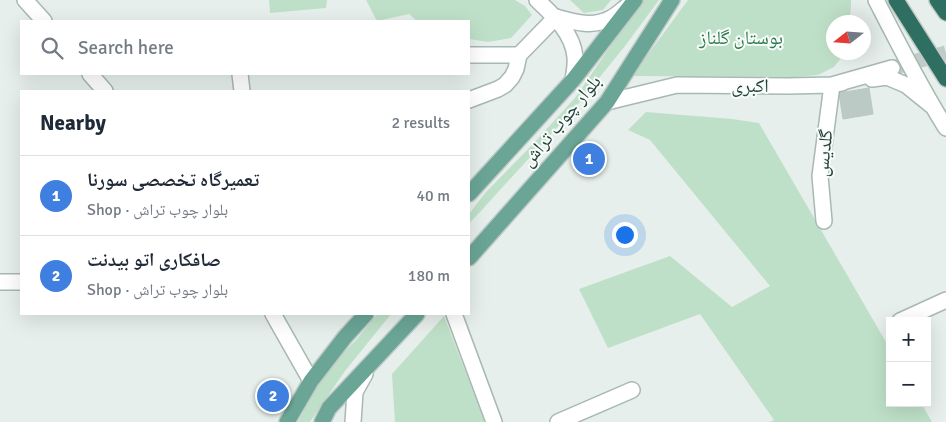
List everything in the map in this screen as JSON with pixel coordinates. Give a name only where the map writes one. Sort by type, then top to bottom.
[{"type":"highway","points":[[896,0],[946,79]]},
{"type":"highway","points":[[937,0],[946,14]]},
{"type":"main road","name":"بلوار چوب‌ تراش","points":[[470,193],[573,80],[635,0]]},
{"type":"main road","name":"بلوار چوب‌ تراش","points":[[470,257],[607,102],[672,0]]},
{"type":"main road","points":[[287,422],[311,380],[365,315]]},
{"type":"main road","points":[[322,422],[329,408],[416,315]]},
{"type":"street","points":[[25,0],[43,20]]},
{"type":"street","points":[[537,0],[556,17],[573,45],[575,56],[573,80]]},
{"type":"street","points":[[556,17],[582,24],[599,22],[611,18],[635,0]]},
{"type":"street","points":[[876,0],[932,106],[946,128]]},
{"type":"street","points":[[470,100],[505,85],[516,69],[520,55],[556,17]]},
{"type":"street","points":[[470,55],[520,55]]},
{"type":"street","name":"اکبری","points":[[607,102],[677,85],[832,85],[892,68]]},
{"type":"street","points":[[91,75],[104,90]]},
{"type":"street","points":[[240,75],[242,90]]},
{"type":"street","points":[[832,85],[888,78],[906,85],[932,106]]},
{"type":"street","name":"گلدیس","points":[[824,221],[820,176],[832,85]]},
{"type":"street","points":[[0,282],[20,282]]},
{"type":"street","points":[[909,317],[946,300]]},
{"type":"street","points":[[274,315],[311,380]]},
{"type":"street","points":[[454,315],[494,422]]},
{"type":"street","points":[[353,422],[355,392],[369,366]]},
{"type":"street","points":[[558,422],[632,390]]},
{"type":"green space","points":[[269,0],[327,0],[326,8],[270,13]]},
{"type":"green space","points":[[366,0],[515,0],[525,6],[532,15],[511,38],[488,42],[470,39],[470,20],[416,20],[409,14],[376,20]]},
{"type":"green space","points":[[570,0],[611,0],[603,10],[584,13]]},
{"type":"green space","points":[[642,0],[659,0],[574,109],[470,223],[470,213],[486,192],[575,98]]},
{"type":"green space","name":"بوستان گلناز","points":[[688,0],[851,0],[850,15],[826,15],[826,60],[839,60],[834,67],[818,75],[796,77],[632,76]]},
{"type":"green space","points":[[646,112],[759,123],[886,342],[886,407],[923,407],[932,422],[770,422],[774,420],[700,314],[608,348],[579,289],[670,256],[732,307],[770,286],[650,140],[628,130]]},
{"type":"green space","points":[[376,315],[390,315],[345,371],[310,422],[298,422],[313,394],[333,364]]},
{"type":"green space","points":[[444,316],[485,422],[395,422],[392,374]]},
{"type":"building","points":[[869,88],[873,114],[843,119],[839,93]]},
{"type":"tunnel","points":[[892,68],[946,53]]},
{"type":"place","name":"تعمیرگاه تخصصی سورنا","points":[[589,159]]},
{"type":"place","name":"صافکاری اتو بیدنت","points":[[273,396]]}]
